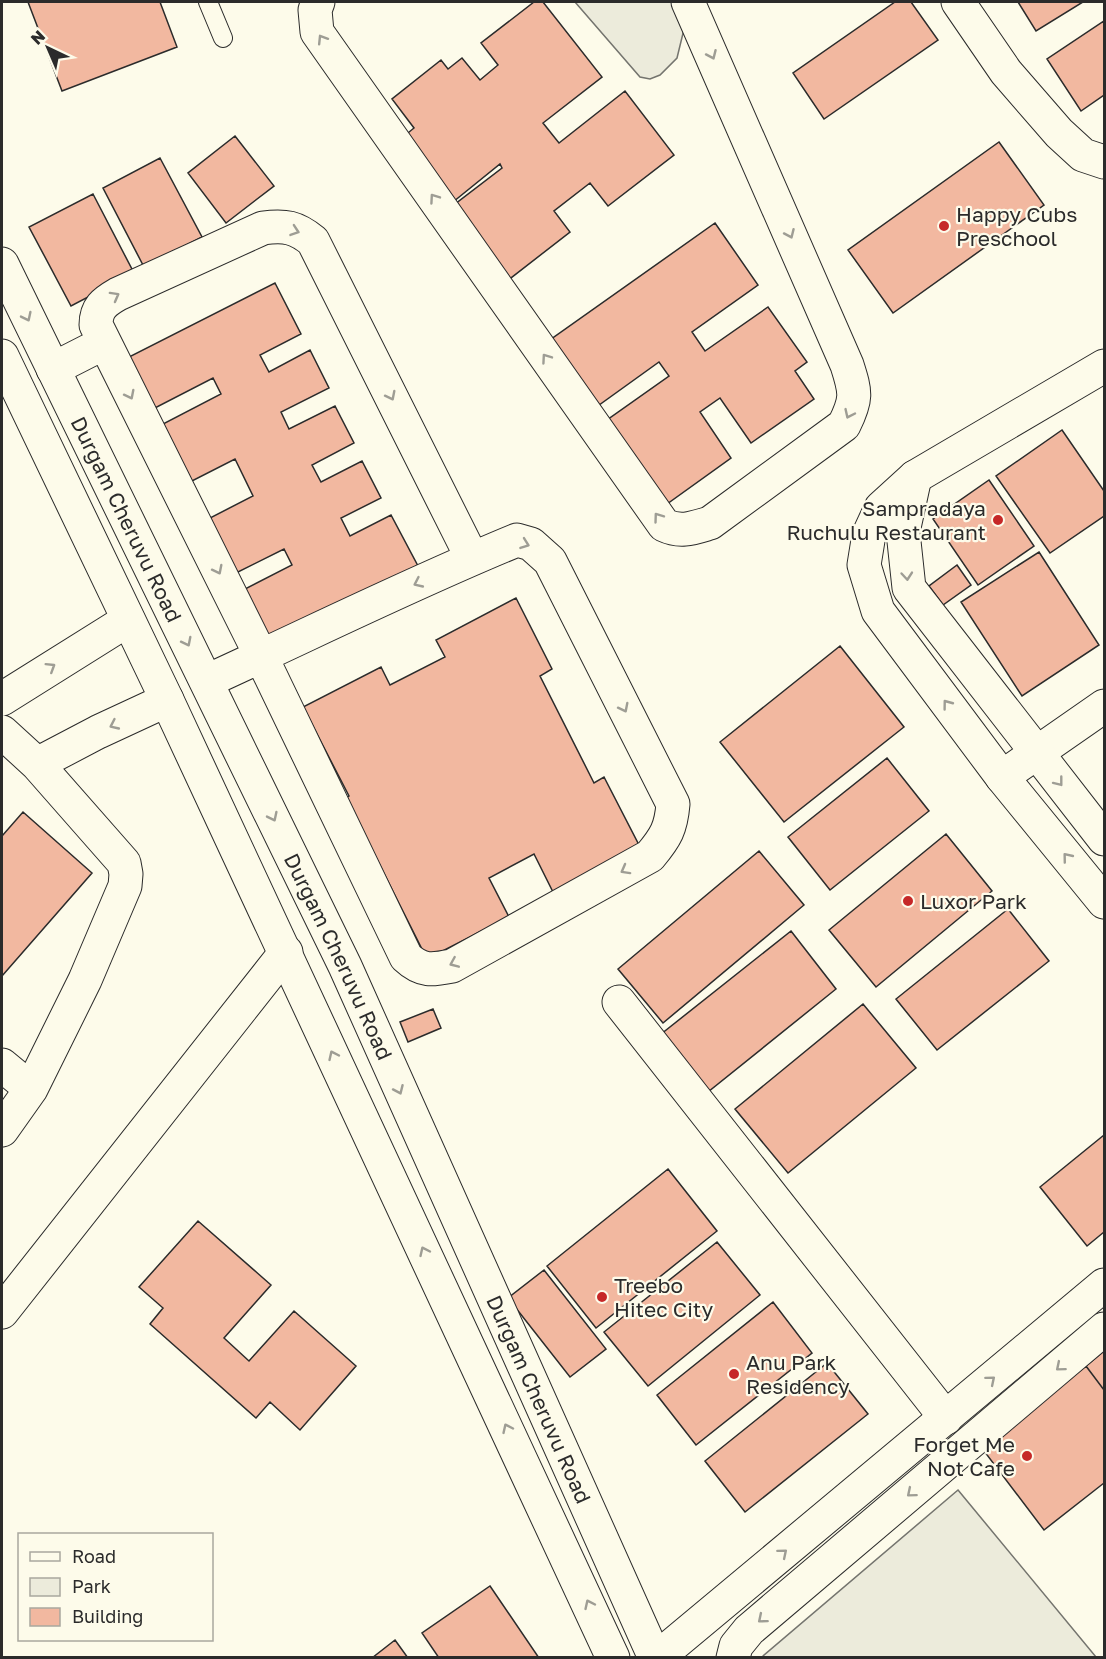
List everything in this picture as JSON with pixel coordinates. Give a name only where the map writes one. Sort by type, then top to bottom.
[{"type":"street","points":[[318,2],[315,10],[317,32],[330,51],[664,525],[674,530],[688,530],[710,523],[844,425],[853,408],[855,389],[847,365],[688,2]]},
{"type":"street","points":[[957,2],[1006,72],[1059,133],[1083,155],[1104,162]]},
{"type":"street","points":[[207,681],[261,656],[472,558],[517,540],[531,544],[550,561],[673,804],[671,822],[664,840],[650,856],[452,966],[422,969],[406,957],[261,656],[96,326],[96,313],[104,302],[118,294],[263,228],[279,226],[300,231],[314,242],[472,558]]},
{"type":"street","name":"Durgam Cheruvu Road","points":[[2,264],[345,966],[656,1658]]},
{"type":"street","points":[[53,369],[104,343]]},
{"type":"street","name":"Durgam Cheruvu Road","points":[[2,356],[286,952],[614,1658]]},
{"type":"street","points":[[1104,366],[915,477],[881,507],[869,534],[864,565],[878,611],[1002,777],[1104,902]]},
{"type":"street","points":[[915,477],[903,532],[909,588],[1104,839]]},
{"type":"street","points":[[2,699],[128,620]]},
{"type":"street","points":[[37,764],[167,700]]},
{"type":"street","points":[[1002,777],[1104,706]]},
{"type":"street","points":[[2,732],[37,764],[124,863],[126,874],[125,886],[85,981],[31,1089],[2,1130]]},
{"type":"street","points":[[268,915],[310,894]]},
{"type":"street","points":[[2,1312],[286,952]]},
{"type":"street","points":[[619,1002],[946,1418]]},
{"type":"street","points":[[2,1065],[31,1089]]},
{"type":"street","points":[[656,1658],[1104,1285]]},
{"type":"street","points":[[732,1658],[736,1647],[749,1630],[1104,1329]]},
{"type":"lane","points":[[208,2],[223,38]]},
{"type":"green space","points":[[575,2],[674,2],[685,25],[677,58],[660,75],[650,79],[640,77]]},
{"type":"green space","points":[[958,1490],[1096,1657],[763,1656]]},
{"type":"building","points":[[28,2],[160,2],[177,47],[62,91]]},
{"type":"building","points":[[534,2],[543,2],[602,77],[543,123],[559,143],[625,91],[674,155],[608,206],[590,183],[554,211],[570,232],[502,285],[446,211],[502,168],[500,164],[453,202],[403,137],[414,128],[392,99],[441,60],[448,69],[462,58],[480,80],[498,65],[481,43]]},
{"type":"building","points":[[895,2],[911,2],[938,40],[824,119],[793,73]]},
{"type":"building","points":[[1018,2],[1083,2],[1036,31]]},
{"type":"building","points":[[1104,21],[1104,95],[1081,111],[1047,59]]},
{"type":"building","points":[[235,136],[274,186],[226,223],[188,173]]},
{"type":"building","points":[[999,142],[1044,205],[893,313],[848,250]]},
{"type":"building","points":[[160,158],[202,237],[144,267],[103,188]]},
{"type":"building","points":[[93,194],[134,273],[71,306],[29,227]]},
{"type":"building","points":[[715,223],[758,285],[692,332],[705,351],[768,307],[807,362],[795,371],[814,399],[751,443],[720,398],[700,412],[731,458],[667,504],[607,420],[669,376],[659,362],[588,413],[540,347]]},
{"type":"building","points":[[275,283],[301,334],[260,355],[269,372],[310,350],[329,388],[281,412],[289,429],[335,406],[354,443],[312,465],[321,482],[362,461],[381,498],[341,518],[350,536],[391,515],[418,566],[270,642],[243,590],[292,565],[284,549],[236,573],[208,519],[253,496],[235,459],[190,482],[161,425],[221,394],[213,378],[153,409],[127,358]]},
{"type":"building","points":[[1062,430],[1104,491],[1104,516],[1050,553],[996,476]]},
{"type":"building","points":[[989,480],[1034,546],[978,585],[933,519]]},
{"type":"building","points":[[1039,552],[1099,645],[1022,696],[961,602]]},
{"type":"building","points":[[957,565],[971,585],[943,605],[929,586]]},
{"type":"building","points":[[516,598],[552,669],[540,676],[594,783],[604,777],[640,847],[553,892],[534,854],[489,878],[509,917],[427,959],[346,798],[349,796],[303,707],[381,667],[390,685],[445,657],[436,640]]},
{"type":"building","points":[[840,646],[904,727],[784,822],[720,742]]},
{"type":"building","points":[[887,758],[929,811],[830,890],[788,837]]},
{"type":"building","points":[[23,812],[92,873],[2,976],[2,836]]},
{"type":"building","points":[[946,834],[992,891],[876,987],[829,930]]},
{"type":"building","points":[[759,851],[804,905],[663,1023],[618,969]]},
{"type":"building","points":[[1008,909],[1049,961],[937,1050],[896,999]]},
{"type":"building","points":[[791,931],[836,989],[698,1100],[651,1042]]},
{"type":"building","points":[[863,1004],[916,1068],[788,1173],[735,1109]]},
{"type":"building","points":[[433,1009],[441,1028],[408,1042],[400,1022]]},
{"type":"building","points":[[1104,1135],[1104,1232],[1087,1246],[1040,1187]]},
{"type":"building","points":[[668,1169],[717,1231],[596,1328],[547,1266]]},
{"type":"building","points":[[198,1221],[271,1285],[224,1338],[249,1361],[294,1311],[356,1366],[300,1430],[270,1402],[256,1418],[150,1324],[163,1308],[139,1287]]},
{"type":"building","points":[[717,1242],[760,1295],[648,1386],[604,1332]]},
{"type":"building","points":[[544,1270],[606,1349],[570,1377],[508,1298]]},
{"type":"building","name":"Anu Park Residency","points":[[773,1302],[812,1353],[696,1445],[657,1395]]},
{"type":"building","points":[[1104,1351],[1104,1390],[1086,1366]]},
{"type":"building","points":[[827,1363],[868,1414],[745,1512],[705,1461]]},
{"type":"building","points":[[1086,1366],[1104,1390],[1104,1483],[1044,1530],[981,1447]]},
{"type":"building","points":[[490,1586],[539,1658],[439,1658],[422,1633]]},
{"type":"building","points":[[395,1640],[408,1658],[372,1658]]},
{"type":"place","name":"Happy Cubs Preschool","points":[[944,226]]},
{"type":"place","name":"Sampradaya Ruchulu Restaurant","points":[[998,520]]},
{"type":"place","name":"Luxor Park","points":[[908,901]]},
{"type":"place","name":"Treebo Hitec City","points":[[602,1297]]},
{"type":"place","name":"Anu Park Residency","points":[[734,1374]]},
{"type":"place","name":"Forget Me Not Cafe","points":[[1027,1456]]}]
